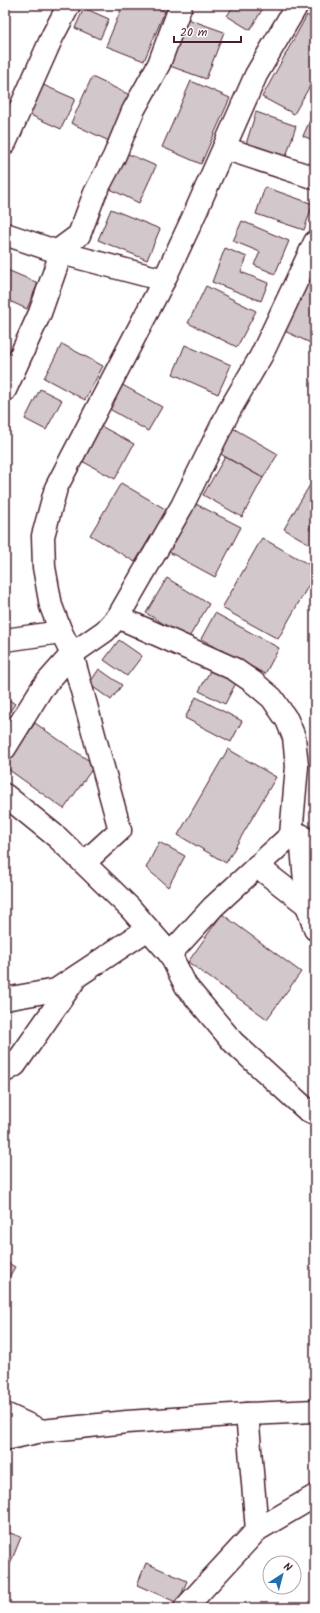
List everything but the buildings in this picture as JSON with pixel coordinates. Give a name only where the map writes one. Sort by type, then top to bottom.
[{"type":"street","points":[[5,143],[53,35],[69,5]]},
{"type":"street","points":[[5,390],[40,313],[58,253],[80,234],[95,193],[114,157],[133,111],[159,64],[181,5]]},
{"type":"street","points":[[84,863],[120,830],[72,654],[61,632],[51,606],[44,566],[43,536],[56,488],[164,280],[256,75],[296,5]]},
{"type":"street","points":[[224,148],[315,178]]},
{"type":"street","points":[[5,234],[58,253],[164,280]]},
{"type":"street","points":[[5,748],[42,688],[72,654],[105,631],[118,617],[182,506],[230,410],[261,356],[315,242]]},
{"type":"street","points":[[118,617],[234,669],[272,698],[287,720],[294,737],[308,905],[315,929]]},
{"type":"street","points":[[5,640],[61,632]]},
{"type":"street","points":[[5,795],[58,838],[130,908],[170,954],[186,986],[233,1042],[307,1110],[315,1114]]},
{"type":"street","points":[[170,954],[213,907],[257,866],[302,832]]},
{"type":"street","points":[[257,866],[308,905]]},
{"type":"street","points":[[5,999],[56,990],[148,929]]},
{"type":"street","points":[[8,1071],[76,977]]},
{"type":"street","points":[[5,1439],[42,1431],[127,1422],[247,1414],[306,1412],[315,1427]]},
{"type":"street","points":[[5,1414],[42,1431]]},
{"type":"street","points":[[247,1414],[257,1530]]},
{"type":"street","points":[[185,1608],[257,1530],[315,1496]]}]
